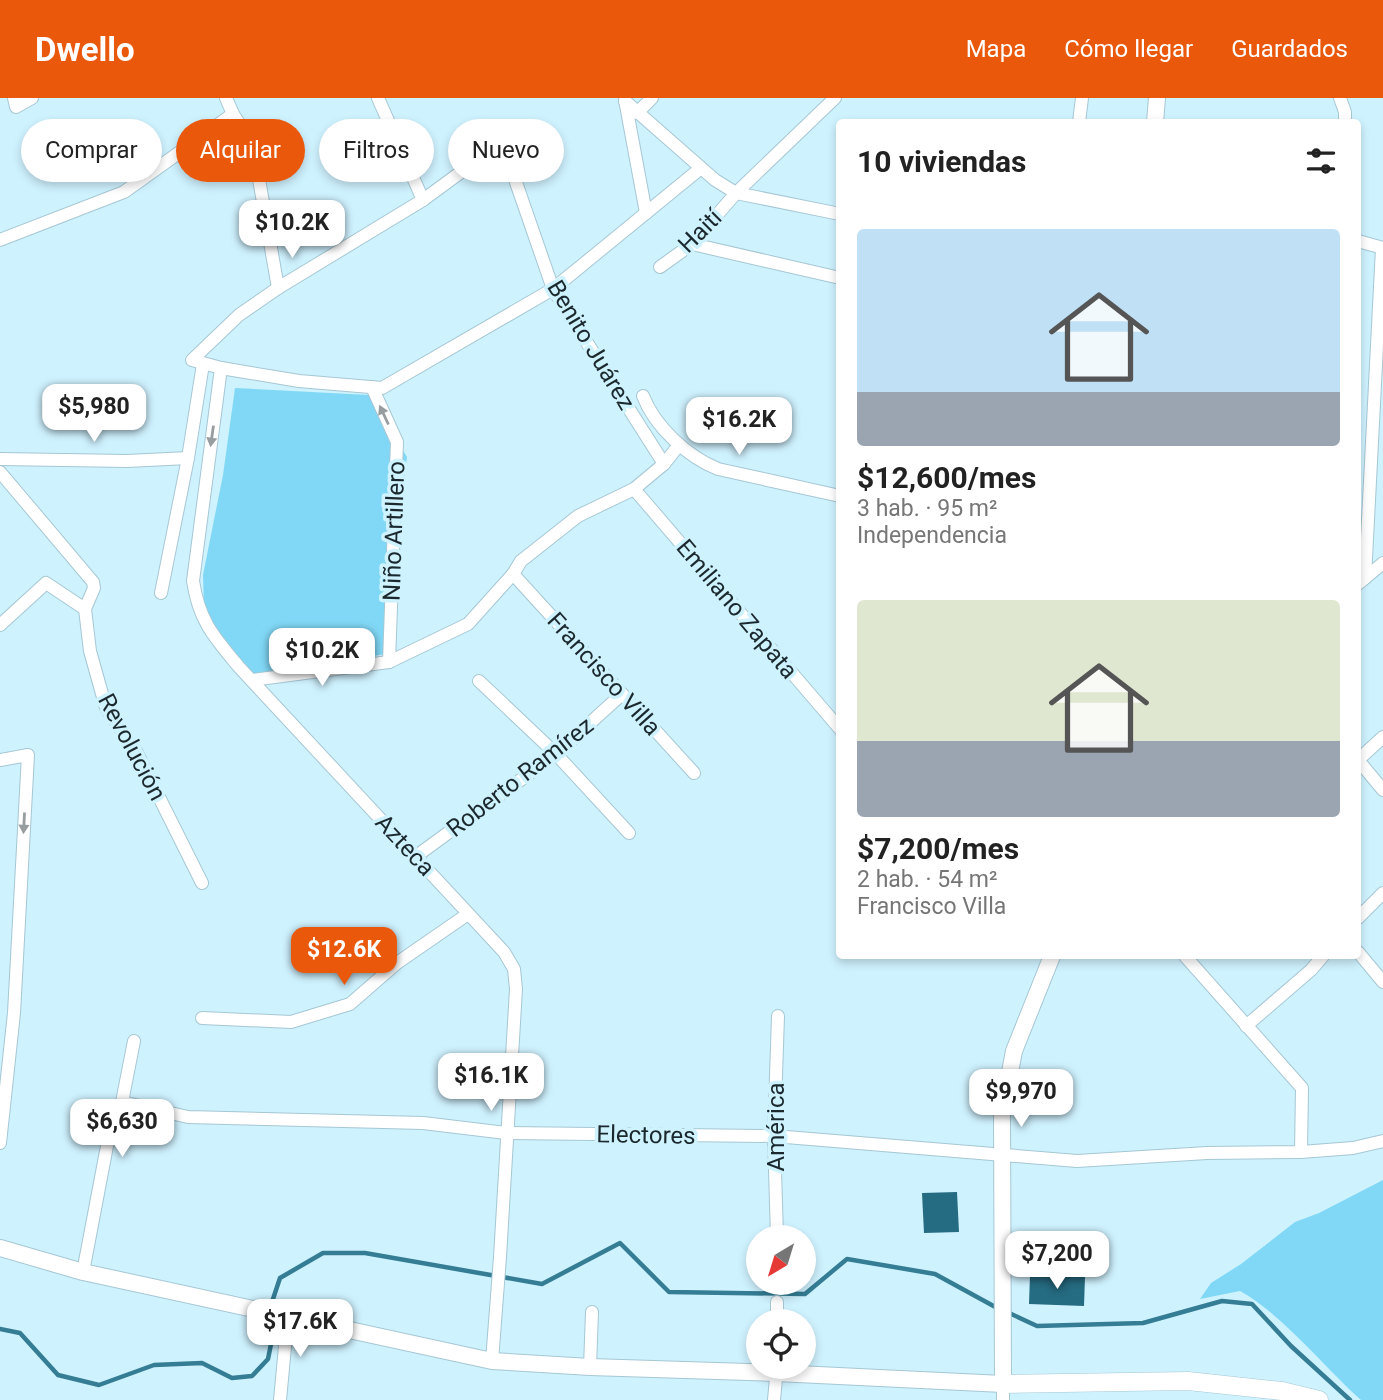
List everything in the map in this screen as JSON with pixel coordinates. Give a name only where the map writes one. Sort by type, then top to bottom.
[{"type":"main road","points":[[1003,1392],[1188,1381],[1282,1391],[1319,1400]]},
{"type":"street","points":[[15,103],[32,98]]},
{"type":"street","points":[[226,98],[253,145],[278,288]]},
{"type":"street","points":[[161,593],[188,458],[198,362],[239,315],[278,288],[423,200],[378,98]]},
{"type":"street","points":[[637,113],[652,98]]},
{"type":"street","name":"Haití","points":[[660,267],[692,244],[736,193],[835,98]]},
{"type":"street","points":[[1079,119],[1082,98]]},
{"type":"street","points":[[1155,119],[1157,98]]},
{"type":"street","points":[[1340,98],[1345,119]]},
{"type":"street","points":[[624,100],[715,180],[736,193],[836,213]]},
{"type":"street","points":[[624,100],[646,213]]},
{"type":"street","points":[[0,240],[124,192],[233,114]]},
{"type":"street","name":"Benito Juárez","points":[[423,200],[506,139],[553,289],[664,464]]},
{"type":"street","points":[[198,362],[299,382],[382,388],[553,289],[701,168]]},
{"type":"street","points":[[1361,242],[1383,248],[1362,581]]},
{"type":"street","points":[[692,244],[836,277]]},
{"type":"street","name":"Azteca","points":[[221,368],[193,581],[197,604],[210,631],[251,680],[504,952],[514,969],[516,989],[492,1361]]},
{"type":"street","name":"Niño Artillero","points":[[372,387],[397,442],[389,662]]},
{"type":"street","points":[[643,396],[649,410],[680,445],[708,465],[836,495]]},
{"type":"street","points":[[251,680],[389,662],[467,624],[513,575],[521,562],[578,516],[634,489],[664,464],[680,445]]},
{"type":"street","points":[[0,459],[127,461],[188,458]]},
{"type":"street","name":"Revolución","points":[[0,471],[93,582],[94,588],[85,609],[90,651],[106,708],[137,753],[202,883]]},
{"type":"street","name":"Emiliano Zapata","points":[[634,489],[836,725]]},
{"type":"street","points":[[1362,581],[1383,562]]},
{"type":"street","name":"Francisco Villa","points":[[513,575],[694,774]]},
{"type":"street","points":[[0,625],[46,583],[85,609]]},
{"type":"street","points":[[479,681],[556,754],[629,833]]},
{"type":"street","name":"Roberto Ramírez","points":[[415,856],[556,754],[622,694]]},
{"type":"street","points":[[1361,757],[1383,737]]},
{"type":"street","points":[[0,760],[28,755],[14,1013],[0,1143]]},
{"type":"street","points":[[1361,764],[1383,790]]},
{"type":"street","points":[[1361,915],[1383,893]]},
{"type":"street","points":[[202,1018],[292,1022],[349,1004],[397,963],[468,914]]},
{"type":"street","points":[[1361,956],[1383,982]]},
{"type":"street","points":[[816,1374],[1003,1392],[1002,1114],[1014,1051],[1051,959]]},
{"type":"street","points":[[1188,959],[1302,1088],[1301,1152]]},
{"type":"street","points":[[1246,1026],[1320,959]]},
{"type":"street","name":"América","points":[[777,1225],[774,1136],[778,1016]]},
{"type":"street","points":[[83,1272],[107,1146],[122,1102],[134,1041]]},
{"type":"street","name":"Electores","points":[[122,1102],[188,1117],[423,1123],[506,1133],[774,1136],[1077,1161],[1207,1153],[1301,1152],[1353,1148],[1383,1141]]},
{"type":"street","points":[[0,1248],[83,1272],[492,1361],[590,1367],[746,1370]]},
{"type":"street","points":[[777,1302],[777,1309]]},
{"type":"street","points":[[590,1367],[592,1312]]},
{"type":"street","points":[[280,1400],[288,1315]]},
{"type":"street","points":[[774,1400],[776,1379]]},
{"type":"shaded area","points":[[235,388],[369,395],[407,457],[385,654],[251,676],[220,640],[204,606],[203,575],[223,475]]},
{"type":"shaded area","points":[[1383,1180],[1383,1400],[1361,1400],[1287,1327],[1256,1301],[1240,1291],[1200,1299],[1211,1283],[1241,1264],[1295,1222],[1319,1213]]},
{"type":"building","points":[[957,1192],[959,1232],[924,1233],[922,1193]]},
{"type":"building","points":[[1030,1275],[1085,1277],[1084,1306],[1029,1304]]},
{"type":"waterway","points":[[272,1302],[280,1278],[323,1253],[365,1253],[542,1284],[620,1243],[669,1292],[805,1294],[847,1259],[935,1274],[999,1309]]},
{"type":"waterway","points":[[1007,1312],[1037,1326],[1143,1323],[1222,1301],[1252,1304],[1291,1346],[1350,1400]]},
{"type":"waterway","points":[[0,1329],[20,1333],[58,1375],[99,1385],[154,1365],[202,1363],[232,1378],[252,1376],[268,1359],[272,1339]]}]
